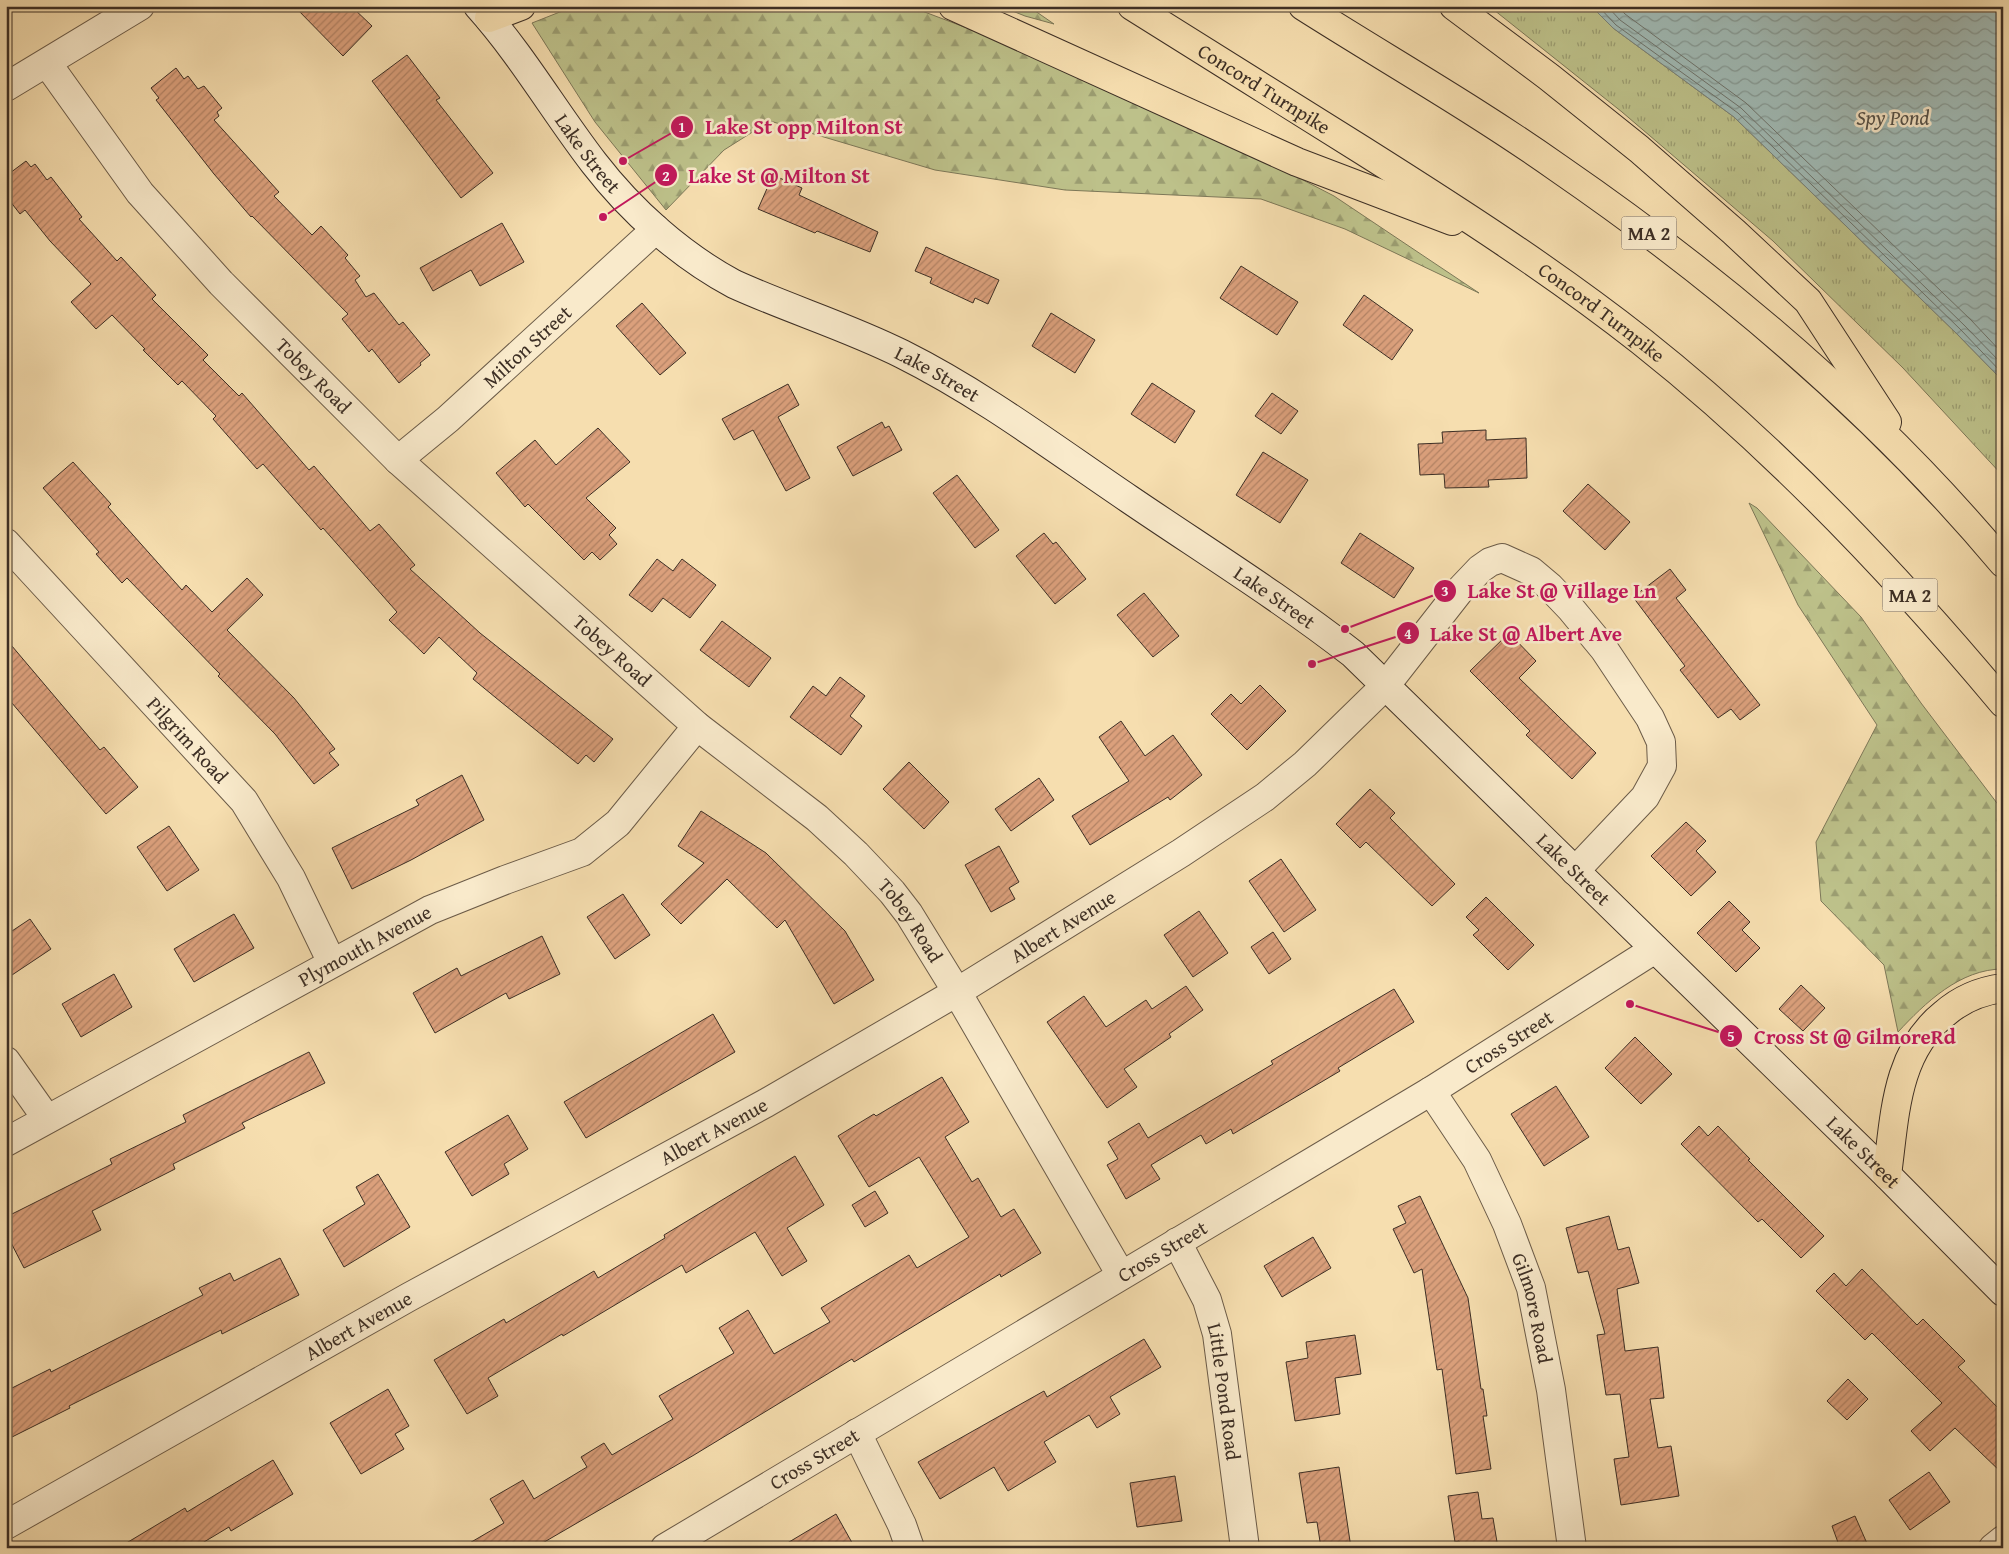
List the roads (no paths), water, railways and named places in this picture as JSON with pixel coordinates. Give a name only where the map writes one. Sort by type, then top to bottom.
[{"type":"highway","points":[[483,12],[521,6]]},
{"type":"highway","points":[[953,6],[1297,162],[1506,242]]},
{"type":"highway","name":"Concord Turnpike","points":[[1132,6],[1506,242],[1640,341],[1685,377],[1770,453],[1853,533],[2003,703]]},
{"type":"highway","name":"MA 2","points":[[1303,6],[1508,134],[1573,178],[1698,270],[1789,346],[1875,425],[2003,562]]},
{"type":"highway","points":[[1454,6],[1549,77],[1639,150],[1734,232],[1808,301],[1916,468]]},
{"type":"highway","points":[[1887,1175],[1899,1091],[1906,1066],[1916,1045],[1937,1020],[1955,1005],[1981,992],[2003,988]]},
{"type":"street","points":[[6,87],[140,6]]},
{"type":"street","name":"Lake Street","points":[[483,12],[524,63],[595,164],[631,205],[656,229],[698,261],[726,280],[902,354],[982,400],[1302,616],[1353,654],[1887,1175],[2003,1292]]},
{"type":"street","name":"Tobey Road","points":[[47,63],[140,193],[221,283],[398,460],[697,726],[817,818],[856,854],[892,892],[909,914],[957,992],[1121,1275]]},
{"type":"street","name":"Milton Street","points":[[398,460],[448,419],[656,229]]},
{"type":"street","name":"Pilgrim Road","points":[[6,543],[244,801],[269,839],[291,878],[332,963]]},
{"type":"street","name":"Albert Avenue","points":[[6,1524],[409,1297],[766,1103],[957,992],[1181,853],[1265,797],[1305,764],[1386,685],[1461,589],[1480,569],[1490,562],[1502,558],[1531,570],[1577,616],[1609,656],[1650,718],[1658,733],[1663,754],[1662,766],[1645,797],[1575,871]]},
{"type":"street","name":"Plymouth Avenue","points":[[6,1142],[430,910],[582,852],[618,823],[697,726]]},
{"type":"street","name":"Cross Street","points":[[665,1548],[1431,1091],[1655,949]]},
{"type":"street","points":[[6,1061],[47,1119]]},
{"type":"street","name":"Gilmore Road","points":[[1431,1091],[1477,1160],[1507,1224],[1531,1288],[1551,1390],[1572,1548]]},
{"type":"street","name":"Little Pond Road","points":[[1177,1242],[1207,1300],[1217,1334],[1246,1548]]},
{"type":"street","points":[[857,1433],[902,1525],[910,1548]]},
{"type":"street","points":[[1994,1548],[2003,1540]]},
{"type":"water","name":"Spy Pond","points":[[1591,6],[2003,6],[2003,381],[1734,117],[1613,28]]},
{"type":"place","name":"Lake St opp Milton St","points":[[623,161]]},
{"type":"place","name":"Lake St @ Milton St","points":[[603,217]]},
{"type":"place","name":"Lake St @ Village Ln","points":[[1345,629]]},
{"type":"place","name":"Lake St @ Albert Ave","points":[[1312,664]]},
{"type":"place","name":"Cross St @ GilmoreRd","points":[[1630,1004]]}]
